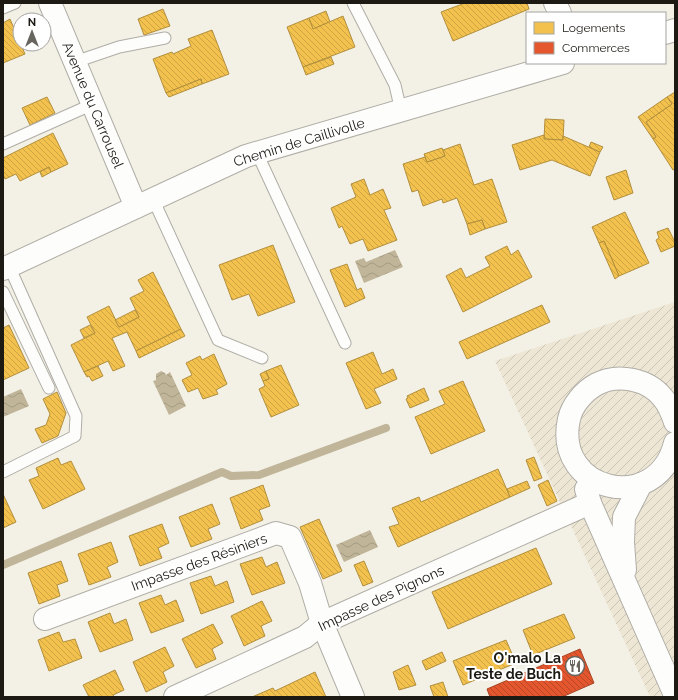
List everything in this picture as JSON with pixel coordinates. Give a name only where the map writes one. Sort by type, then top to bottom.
[{"type":"street","name":"Avenue du Carrousel","points":[[50,3],[93,104],[144,203]]},
{"type":"street","points":[[555,3],[560,12]]},
{"type":"street","name":"Chemin de Caillivolle","points":[[6,268],[246,156],[560,64]]},
{"type":"street","points":[[675,422],[671,409],[663,397],[651,387],[637,381],[624,378],[597,384],[586,392],[576,403],[570,415],[567,428],[568,442],[572,455],[579,467],[588,477],[600,484],[614,487],[628,487],[641,484],[654,477],[665,466],[672,453],[675,443]]},
{"type":"street","points":[[579,467],[590,503],[675,695]]},
{"type":"street","points":[[627,587],[623,542],[624,517],[641,484]]},
{"type":"street","name":"Impasse des Pignons","points":[[175,697],[305,637],[322,623],[590,503]]},
{"type":"street","name":"Impasse des Résiniers","points":[[45,619],[276,533],[290,537],[310,583],[322,623]]},
{"type":"street","points":[[322,623],[353,697]]},
{"type":"lane","points":[[3,8],[15,3]]},
{"type":"lane","points":[[354,3],[395,85],[401,111]]},
{"type":"lane","points":[[75,62],[119,47],[165,38]]},
{"type":"lane","points":[[3,144],[93,104]]},
{"type":"lane","points":[[257,153],[345,343]]},
{"type":"lane","points":[[144,203],[218,340],[262,358]]},
{"type":"lane","points":[[3,472],[75,436],[76,416],[6,268]]},
{"type":"lane","points":[[3,292],[49,388]]},
{"type":"shaded area","points":[[675,302],[675,697],[650,697],[495,361]]},
{"type":"water","points":[[395,250],[403,267],[364,283],[355,261],[364,258],[366,262]]},
{"type":"water","points":[[161,371],[166,375],[170,372],[186,406],[169,415],[153,381],[156,380],[156,374]]},
{"type":"water","points":[[21,389],[29,406],[3,417],[3,397]]},
{"type":"water","points":[[370,530],[378,547],[344,562],[336,545]]},
{"type":"building: Logements","points":[[465,3],[527,3],[529,9],[453,41],[441,12]]},
{"type":"building: Logements","points":[[163,9],[170,26],[144,35],[138,19]]},
{"type":"building: Logements","points":[[326,11],[330,22],[313,29],[309,18]]},
{"type":"building: Logements","points":[[343,16],[355,47],[303,67],[287,27],[309,18],[313,29]]},
{"type":"building: Logements","points":[[10,19],[12,24],[12,52],[24,52],[25,54],[3,63],[3,23]]},
{"type":"building: Logements","points":[[212,30],[229,74],[202,84],[201,79],[166,93],[153,59],[172,52],[173,54],[191,46],[188,39]]},
{"type":"building: Logements","points":[[331,57],[334,64],[306,75],[303,67]]},
{"type":"building: Logements","points":[[201,79],[202,84],[169,97],[166,93]]},
{"type":"building: Logements","points":[[675,92],[675,169],[673,170],[653,139],[656,137],[646,122],[672,104],[667,97]]},
{"type":"building: Logements","points":[[47,97],[55,113],[30,125],[22,108]]},
{"type":"building: Logements","points":[[667,97],[672,104],[646,122],[656,137],[653,139],[638,117]]},
{"type":"building: Logements","points":[[545,119],[564,120],[563,140],[544,139]]},
{"type":"building: Logements","points":[[53,133],[68,164],[51,172],[49,167],[20,181],[16,174],[5,179],[3,174],[3,158]]},
{"type":"building: Logements","points":[[544,135],[544,139],[563,140],[563,136],[600,152],[590,176],[552,160],[520,170],[512,145]]},
{"type":"building: Logements","points":[[591,142],[603,147],[600,152],[589,147]]},
{"type":"building: Logements","points":[[460,144],[474,185],[492,179],[507,222],[485,229],[482,220],[467,224],[457,198],[443,203],[442,199],[423,206],[418,190],[412,192],[403,164],[425,157],[427,162],[445,156],[443,150]]},
{"type":"building: Logements","points":[[442,148],[445,156],[427,162],[424,154]]},
{"type":"building: Logements","points":[[49,167],[51,172],[42,177],[40,172]]},
{"type":"building: Logements","points":[[626,170],[633,193],[614,200],[606,177]]},
{"type":"building: Logements","points":[[364,179],[370,195],[383,189],[391,208],[384,210],[397,240],[368,251],[363,239],[350,244],[342,226],[339,228],[331,208],[356,197],[351,184]]},
{"type":"building: Logements","points":[[625,212],[649,263],[619,276],[604,241],[599,243],[592,227]]},
{"type":"building: Logements","points":[[482,220],[485,229],[470,235],[467,224]]},
{"type":"building: Logements","points":[[668,228],[675,242],[675,246],[661,252],[656,240],[659,238],[657,232]]},
{"type":"building: Logements","points":[[604,241],[619,276],[615,279],[599,243]]},
{"type":"building: Logements","points":[[273,245],[295,302],[258,316],[249,294],[232,300],[219,265]]},
{"type":"building: Logements","points":[[507,246],[511,255],[518,250],[532,277],[463,312],[446,276],[461,268],[466,278],[490,266],[485,257]]},
{"type":"building: Logements","points":[[347,264],[357,290],[361,288],[365,298],[345,307],[330,270]]},
{"type":"building: Logements","points":[[153,272],[181,329],[136,351],[127,332],[112,338],[125,366],[113,371],[108,361],[84,372],[71,345],[95,333],[87,317],[109,306],[119,327],[139,317],[130,298],[144,291],[138,280]]},
{"type":"building: Logements","points":[[542,305],[550,322],[467,359],[459,342]]},
{"type":"building: Logements","points":[[135,310],[139,317],[119,327],[115,320]]},
{"type":"building: Logements","points":[[9,325],[29,368],[3,380],[3,328]]},
{"type":"building: Logements","points":[[90,325],[95,333],[84,338],[80,330]]},
{"type":"building: Logements","points":[[181,329],[185,336],[139,358],[136,351]]},
{"type":"building: Logements","points":[[373,352],[382,374],[393,369],[397,379],[374,389],[381,403],[366,409],[346,363]]},
{"type":"building: Logements","points":[[214,354],[227,384],[216,390],[218,394],[203,399],[198,388],[188,392],[182,380],[192,375],[186,363],[200,356],[202,360]]},
{"type":"building: Logements","points":[[281,365],[299,405],[271,417],[259,389],[265,386],[263,381],[269,379],[266,371]]},
{"type":"building: Logements","points":[[98,366],[103,376],[92,381],[84,372]]},
{"type":"building: Logements","points":[[266,371],[269,379],[263,381],[260,374]]},
{"type":"building: Logements","points":[[463,381],[485,431],[431,454],[415,417],[445,404],[439,391]]},
{"type":"building: Logements","points":[[424,388],[429,400],[410,408],[406,399],[408,398],[407,396]]},
{"type":"building: Logements","points":[[57,392],[66,413],[58,436],[42,443],[35,429],[46,425],[50,414],[43,399]]},
{"type":"building: Logements","points":[[534,457],[542,478],[534,481],[526,460]]},
{"type":"building: Logements","points":[[58,458],[61,465],[71,461],[85,489],[43,509],[29,480],[39,476],[36,468]]},
{"type":"building: Logements","points":[[498,469],[510,497],[398,547],[389,527],[399,524],[392,508],[419,497],[421,502]]},
{"type":"building: Logements","points":[[548,480],[557,501],[547,506],[538,485]]},
{"type":"building: Logements","points":[[527,481],[530,488],[510,497],[507,489]]},
{"type":"building: Logements","points":[[263,485],[270,506],[259,510],[263,520],[241,529],[230,498]]},
{"type":"building: Logements","points":[[3,494],[16,522],[3,528]]},
{"type":"building: Logements","points":[[212,504],[220,524],[208,529],[212,539],[191,547],[179,517]]},
{"type":"building: Logements","points":[[319,519],[342,571],[323,579],[300,527]]},
{"type":"building: Logements","points":[[162,524],[169,543],[158,548],[162,558],[140,566],[129,536]]},
{"type":"building: Logements","points":[[111,542],[118,562],[107,567],[111,577],[89,585],[78,554]]},
{"type":"building: Logements","points":[[536,548],[552,584],[448,629],[432,592]]},
{"type":"building: Logements","points":[[262,557],[266,567],[277,562],[285,583],[252,595],[240,564]]},
{"type":"building: Logements","points":[[61,561],[68,581],[57,585],[60,596],[39,604],[28,573]]},
{"type":"building: Logements","points":[[364,561],[373,582],[363,586],[354,565]]},
{"type":"building: Logements","points":[[211,576],[215,586],[227,581],[234,602],[201,614],[190,583]]},
{"type":"building: Logements","points":[[161,595],[165,605],[176,600],[184,621],[151,633],[139,603]]},
{"type":"building: Logements","points":[[262,601],[272,621],[261,626],[265,636],[244,646],[231,616]]},
{"type":"building: Logements","points":[[110,613],[114,624],[126,619],[133,640],[100,652],[88,622]]},
{"type":"building: Logements","points":[[564,614],[575,638],[533,655],[523,630]]},
{"type":"building: Logements","points":[[213,624],[223,643],[212,649],[216,659],[196,668],[182,639]]},
{"type":"building: Logements","points":[[59,632],[63,642],[75,639],[82,658],[49,671],[38,640]]},
{"type":"building: Logements","points":[[506,640],[516,663],[463,685],[453,661]]},
{"type":"building: Logements","points":[[165,647],[174,666],[163,672],[167,682],[146,692],[133,662]]},
{"type":"building: Logements","points":[[442,652],[446,661],[426,670],[422,661]]},
{"type":"building: Logements","points":[[408,665],[416,685],[399,690],[393,672]]},
{"type":"building: Logements","points":[[115,670],[124,690],[113,695],[114,697],[89,697],[83,685]]},
{"type":"building: Logements","points":[[315,672],[326,697],[252,697],[273,688],[275,691]]},
{"type":"building: Logements","points":[[443,682],[448,697],[434,697],[430,686]]},
{"type":"building: Commerces","points":[[580,649],[594,683],[562,697],[490,697],[487,689]]},
{"type":"waterway","points":[[3,565],[222,472],[231,476],[259,475],[386,428]]},
{"type":"place","name":"O'malo La Teste de Buch","points":[[575,666]]}]
